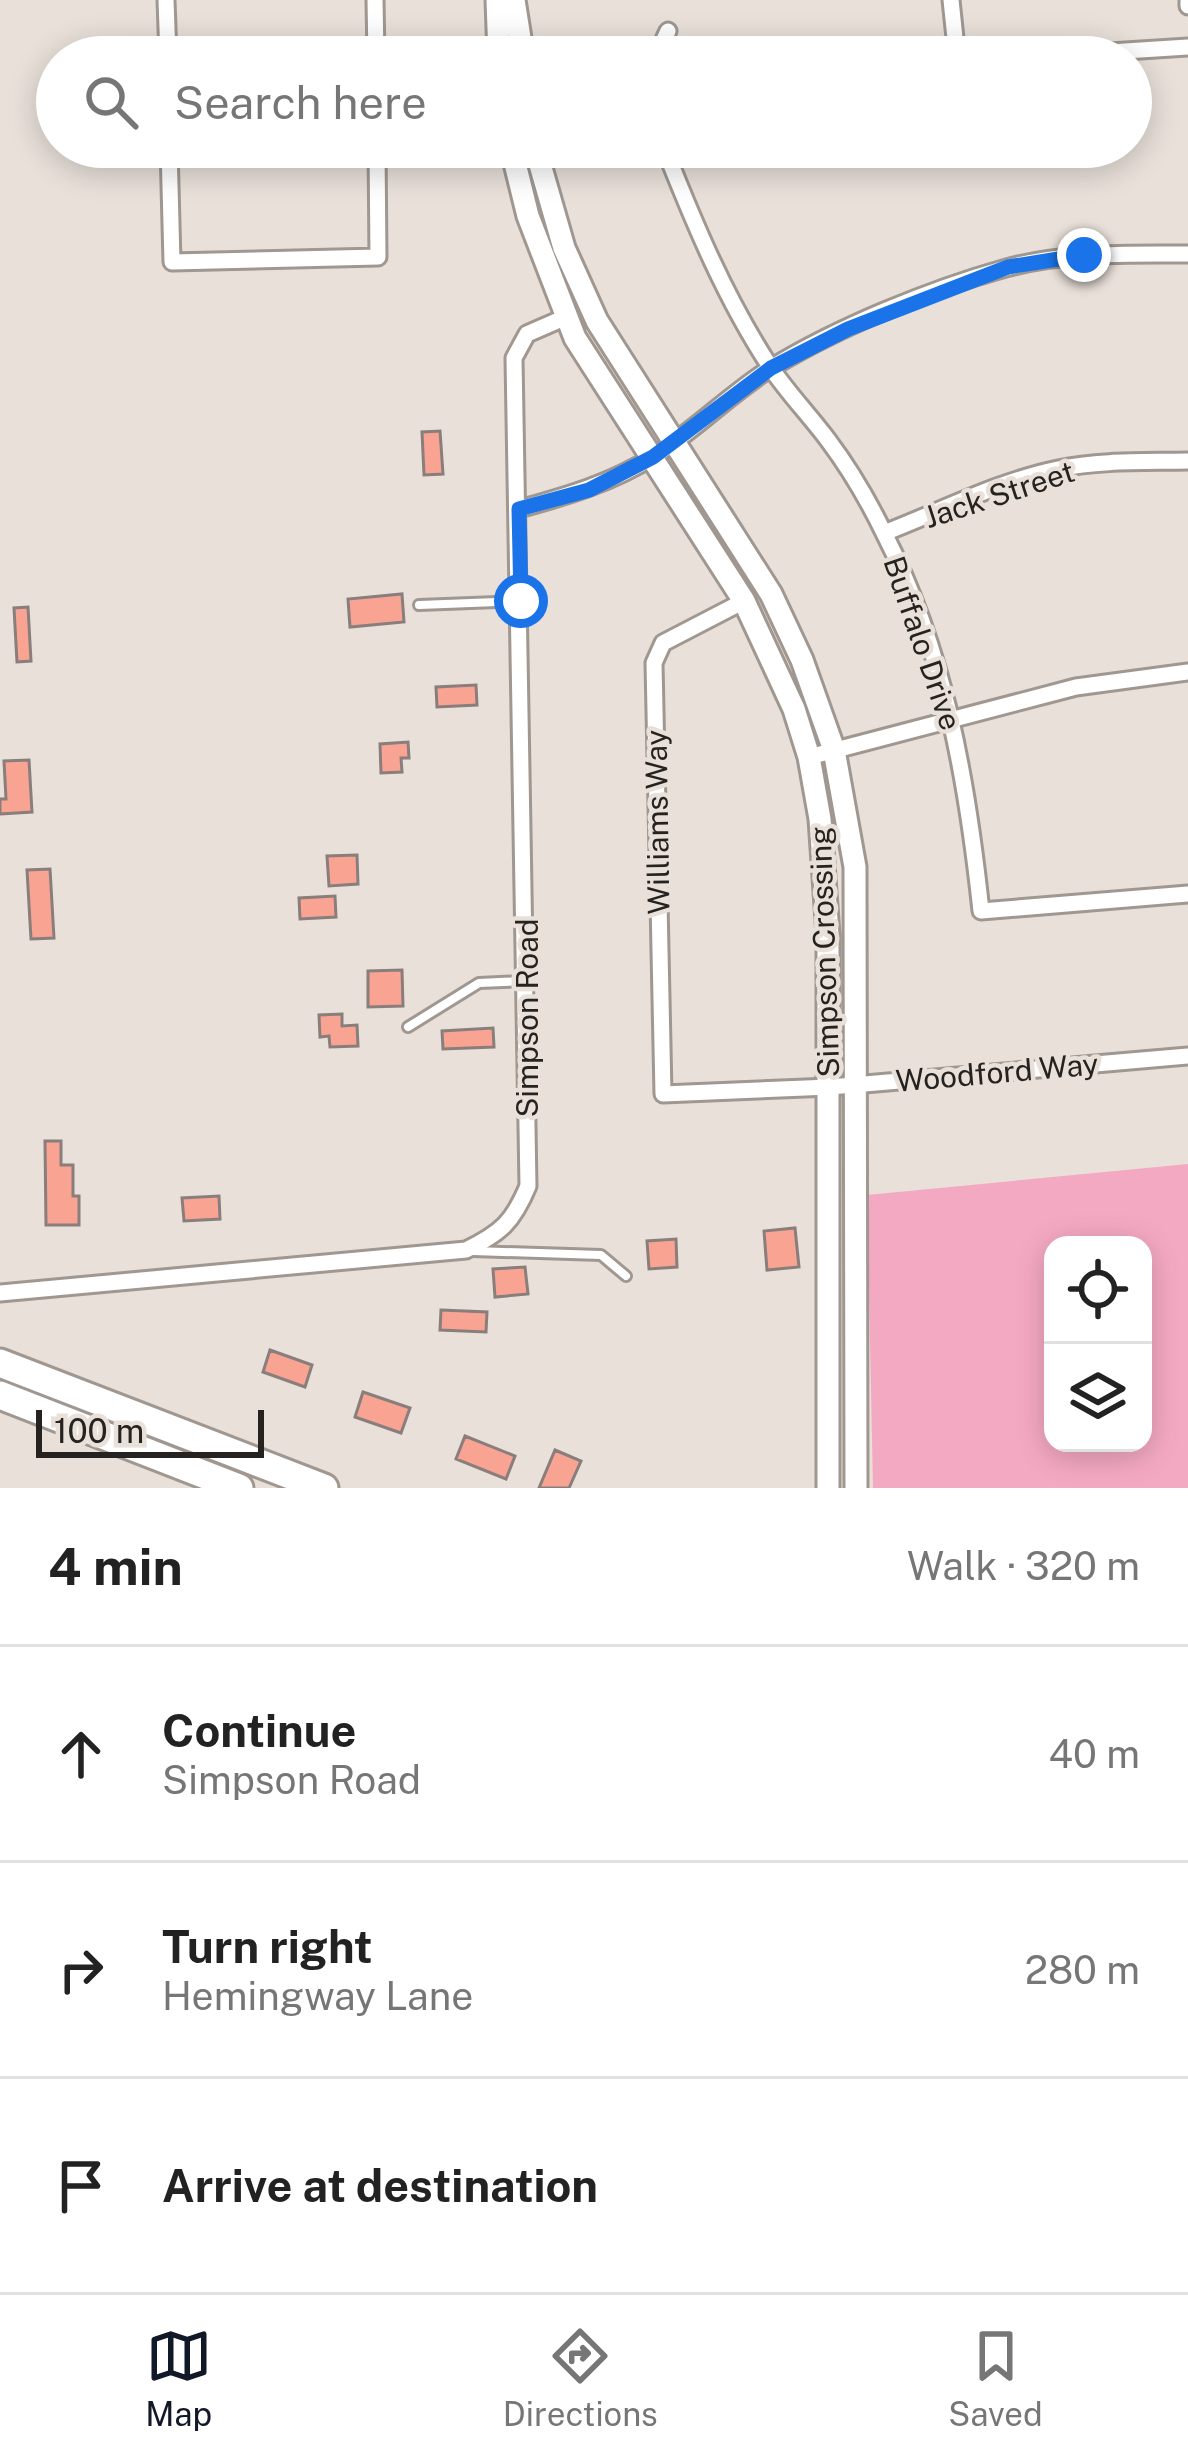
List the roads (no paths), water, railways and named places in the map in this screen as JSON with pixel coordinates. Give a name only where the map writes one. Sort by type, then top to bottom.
[{"type":"highway","points":[[0,1363],[324,1488]]},
{"type":"highway","points":[[0,1394],[238,1488]]},
{"type":"street","points":[[166,0],[167,36]]},
{"type":"street","points":[[375,0],[376,36]]},
{"type":"street","points":[[496,0],[499,36]]},
{"type":"street","points":[[514,0],[520,36]]},
{"type":"street","points":[[951,0],[955,36]]},
{"type":"street","points":[[666,36],[668,31]]},
{"type":"street","points":[[1152,49],[1188,47]]},
{"type":"street","points":[[170,168],[172,262],[378,257],[376,168]]},
{"type":"street","points":[[517,168],[528,216],[566,317],[653,457]]},
{"type":"street","points":[[542,168],[564,248],[597,322],[771,594],[802,660],[834,750],[855,867],[856,1488]]},
{"type":"street","name":"Buffalo Drive","points":[[672,168],[693,222],[771,368],[832,445],[884,533],[922,621],[952,718],[981,911],[1188,894]]},
{"type":"street","points":[[519,509],[589,490],[653,457],[771,368],[848,329],[1008,267],[1084,255],[1188,254]]},
{"type":"street","name":"Simpson Road","points":[[0,1292],[466,1250],[490,1238],[515,1216],[528,1186],[514,358],[527,334],[566,317]]},
{"type":"street","name":"Simpson Crossing","points":[[653,457],[744,601],[794,709],[820,819],[828,935],[830,1087],[828,1488]]},
{"type":"street","name":"Jack Street","points":[[884,533],[1058,469],[1188,461]]},
{"type":"street","name":"Williams Way","points":[[663,1094],[654,663],[663,643],[744,601]]},
{"type":"street","points":[[809,757],[1076,687],[1188,672]]},
{"type":"street","name":"Woodford Way","points":[[663,1094],[830,1087],[1188,1056]]},
{"type":"lane","points":[[419,605],[521,601]]},
{"type":"lane","points":[[408,1028],[479,983],[526,981]]},
{"type":"lane","points":[[466,1250],[601,1255],[626,1276]]}]
